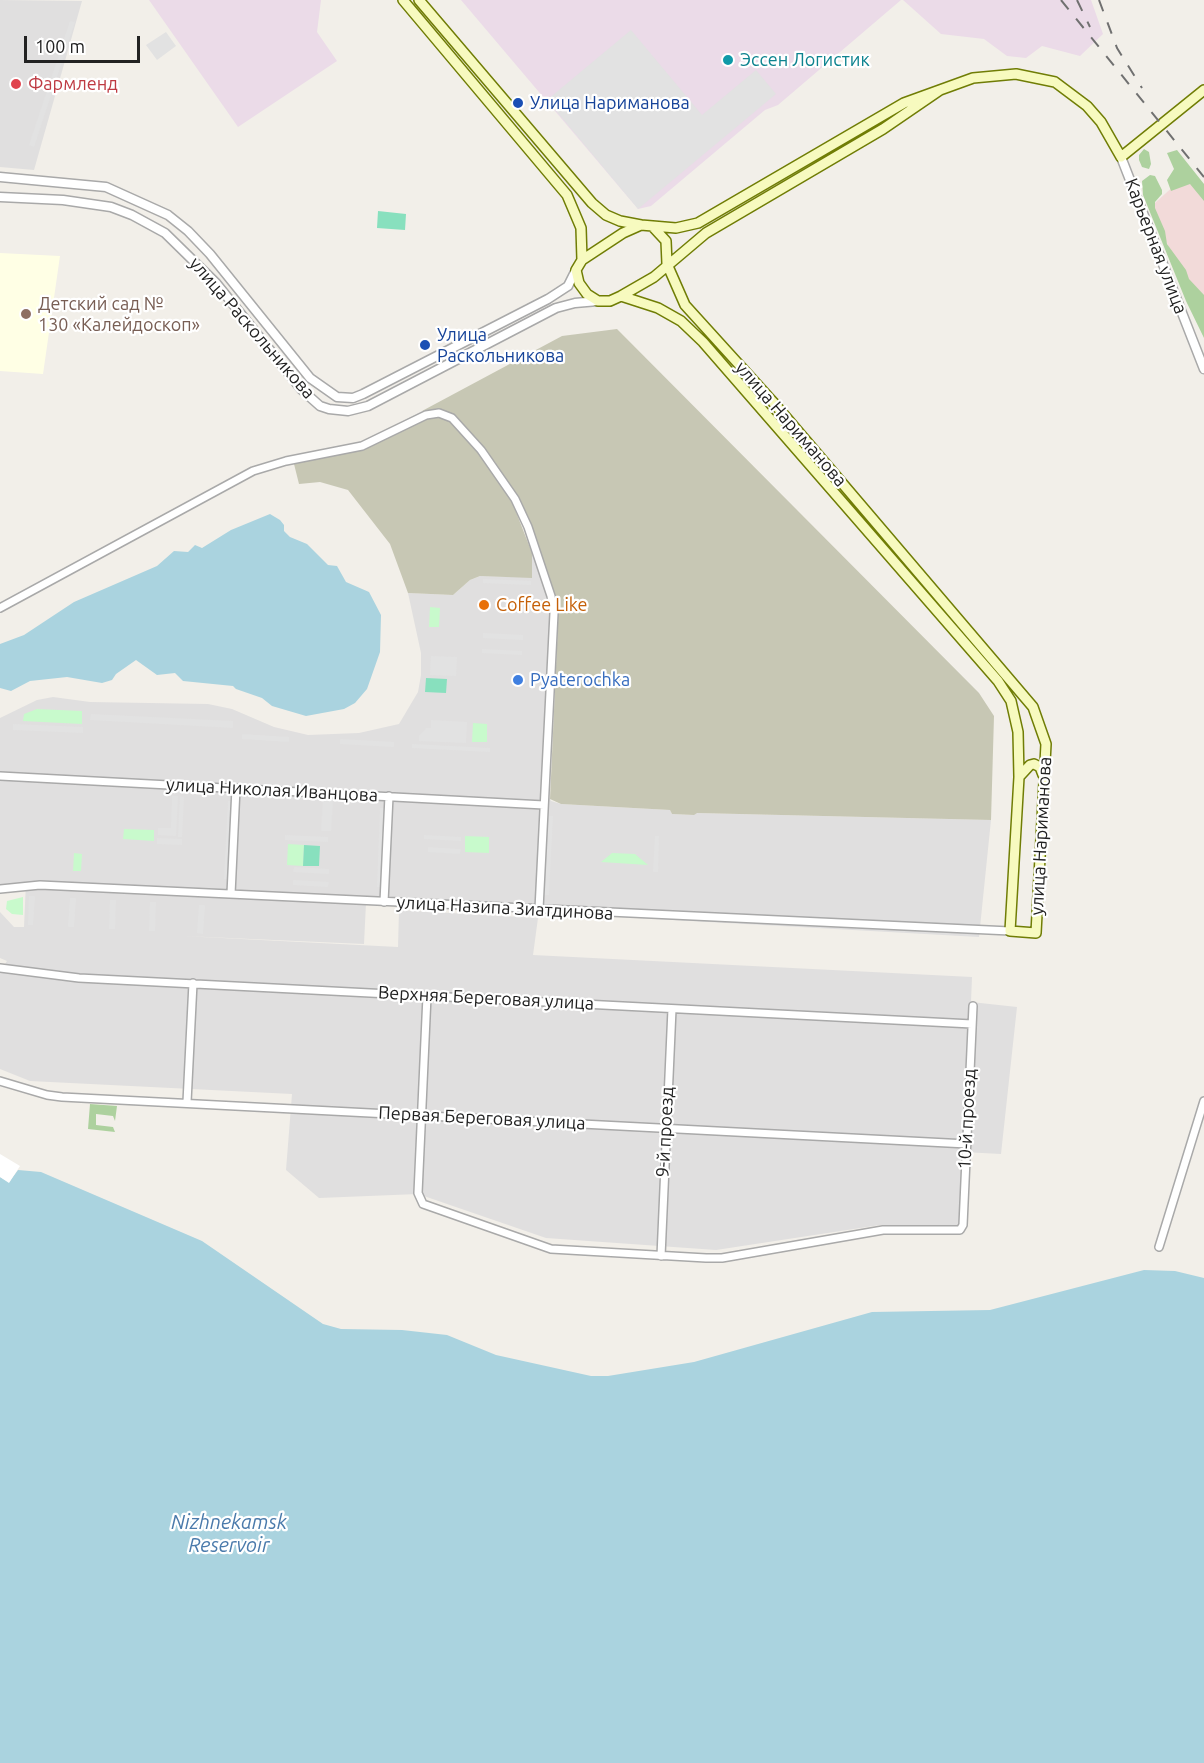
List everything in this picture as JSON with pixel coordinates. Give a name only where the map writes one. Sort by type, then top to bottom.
[{"type":"main road","points":[[403,0],[567,195],[581,228],[582,260]]},
{"type":"main road","points":[[419,0],[592,203],[606,215],[620,222],[646,225],[676,228],[698,223],[904,102],[973,78],[998,74],[1036,76],[1055,82],[1087,106],[1101,122],[1121,157],[1204,90]]},
{"type":"main road","points":[[646,225],[608,242],[582,260],[576,270],[582,289],[598,301],[610,301],[621,296],[654,277],[706,233],[883,129],[940,90]]},
{"type":"main road","name":"улица Нариманова","points":[[621,296],[658,308],[674,317],[703,342],[993,674],[1011,701],[1018,732],[1019,777],[1010,932],[1036,933],[1046,744],[1033,707],[804,438],[685,305],[667,264],[666,241],[646,225]]},
{"type":"main road","points":[[1019,777],[1030,765],[1034,764],[1040,767],[1045,780]]},
{"type":"street","name":"Карьерная улица","points":[[1121,157],[1204,369]]},
{"type":"street","name":"улица Раскольникова","points":[[0,177],[106,187],[168,215],[210,254],[310,378],[337,397],[353,398],[363,394],[548,299],[568,286],[576,270]]},
{"type":"street","name":"улица Раскольникова","points":[[0,197],[63,200],[111,207],[132,215],[165,233],[216,283],[302,390],[320,406],[328,409],[348,411],[368,406],[556,308],[575,303],[598,301]]},
{"type":"street","points":[[0,608],[254,471],[286,461],[362,446],[426,415],[439,413],[452,418],[471,437],[503,479],[521,510],[550,591],[554,613],[539,909]]},
{"type":"street","name":"улица Николая Иванцова","points":[[0,776],[544,805]]},
{"type":"street","points":[[231,894],[236,788]]},
{"type":"street","points":[[384,902],[389,796]]},
{"type":"street","name":"улица Назипа Зиатдинова","points":[[0,889],[40,885],[1010,932]]},
{"type":"street","name":"Верхняя Береговая улица","points":[[0,968],[79,978],[972,1024]]},
{"type":"street","points":[[187,1102],[193,983]]},
{"type":"street","points":[[427,996],[419,1199],[428,1207],[541,1246],[661,1256]]},
{"type":"street","name":"10-й проезд","points":[[661,1256],[722,1258],[872,1231],[960,1230],[963,1225],[973,1006]]},
{"type":"street","name":"9-й проезд","points":[[661,1256],[672,1009]]},
{"type":"street","name":"Первая Береговая улица","points":[[0,1081],[47,1095],[966,1144]]},
{"type":"street","points":[[1159,1247],[1204,1101]]},
{"type":"shaded area","points":[[0,0],[82,1],[34,170],[0,167]]},
{"type":"shaded area","points":[[149,0],[321,0],[317,32],[337,61],[238,127]]},
{"type":"shaded area","points":[[461,0],[901,0],[778,105],[765,110],[651,206],[638,209]]},
{"type":"shaded area","points":[[903,0],[1091,0],[1103,34],[1080,56],[1042,46],[1026,58],[1007,56],[984,39],[941,34]]},
{"type":"shaded area","points":[[70,21],[75,22],[34,147],[29,145]]},
{"type":"shaded area","points":[[631,30],[702,115],[756,70],[776,94],[638,209],[547,100]]},
{"type":"shaded area","points":[[166,32],[176,46],[157,60],[146,45]]},
{"type":"shaded area","points":[[1187,174],[1204,198],[1204,325],[1152,210],[1155,203]]},
{"type":"shaded area","name":"Детский сад № 130 «Калейдоскоп»","points":[[0,253],[60,256],[43,374],[0,371]]},
{"type":"shaded area","points":[[617,329],[979,693],[994,716],[991,820],[672,814],[670,810],[561,804],[550,799],[558,623],[555,595],[549,576],[528,517],[495,462],[453,415],[440,410],[422,411],[562,336]]},
{"type":"shaded area","points":[[440,410],[460,421],[506,478],[528,517],[555,595],[558,623],[549,797],[551,801],[561,804],[670,810],[672,814],[693,815],[696,813],[991,820],[979,937],[366,903],[364,944],[183,936],[398,947],[399,910],[538,918],[533,955],[972,977],[971,1002],[1017,1007],[1001,1154],[963,1152],[960,1226],[880,1225],[716,1250],[546,1238],[418,1194],[319,1198],[286,1170],[292,1094],[30,1081],[0,1069],[0,972],[7,961],[0,958],[0,912],[14,927],[24,927],[26,882],[0,885],[0,718],[37,700],[53,697],[90,702],[208,704],[232,709],[274,727],[308,735],[359,733],[399,724],[418,692],[421,675],[421,653],[408,593],[453,595],[470,580],[480,576],[532,577],[532,553],[522,523],[511,499],[390,436],[364,449],[294,464],[293,456],[363,442],[422,411]]},
{"type":"shaded area","points":[[436,417],[452,421],[462,431],[511,499],[532,553],[532,578],[480,576],[470,580],[453,595],[408,593],[390,544],[348,490],[320,482],[299,484],[294,464],[364,449],[427,418]]},
{"type":"shaded area","points":[[483,579],[531,581],[531,585],[483,583]]},
{"type":"shaded area","points":[[483,633],[523,635],[523,640],[483,638]]},
{"type":"shaded area","points":[[482,649],[522,651],[522,655],[482,653]]},
{"type":"shaded area","points":[[431,656],[457,657],[456,676],[430,675]]},
{"type":"shaded area","points":[[91,714],[233,721],[233,728],[90,720]]},
{"type":"shaded area","points":[[431,720],[467,722],[466,743],[419,741],[419,736],[426,728],[431,728]]},
{"type":"shaded area","points":[[13,724],[83,727],[83,733],[13,730]]},
{"type":"shaded area","points":[[242,734],[289,737],[289,742],[242,739]]},
{"type":"shaded area","points":[[340,739],[394,742],[394,747],[340,744]]},
{"type":"shaded area","points":[[412,744],[490,748],[490,752],[412,748]]},
{"type":"shaded area","points":[[172,796],[178,796],[176,836],[158,835],[158,828],[171,828]]},
{"type":"shaded area","points":[[180,796],[184,797],[182,837],[178,837]]},
{"type":"shaded area","points":[[323,800],[333,800],[331,831],[321,831]]},
{"type":"shaded area","points":[[228,801],[232,801],[228,879],[224,879]]},
{"type":"shaded area","points":[[380,808],[385,808],[381,887],[377,887]]},
{"type":"shaded area","points":[[548,816],[553,816],[549,895],[544,895]]},
{"type":"shaded area","points":[[285,835],[328,837],[328,842],[285,840]]},
{"type":"shaded area","points":[[424,835],[461,837],[461,841],[424,839]]},
{"type":"shaded area","points":[[655,836],[659,836],[658,872],[653,872]]},
{"type":"shaded area","points":[[157,838],[182,839],[182,845],[157,844]]},
{"type":"shaded area","points":[[428,847],[461,849],[460,854],[428,852]]},
{"type":"shaded area","points":[[294,867],[329,869],[329,874],[293,872]]},
{"type":"shaded area","points":[[293,880],[329,882],[328,887],[293,885]]},
{"type":"shaded area","points":[[29,896],[35,896],[33,925],[28,925]]},
{"type":"shaded area","points":[[70,898],[76,898],[74,927],[68,927]]},
{"type":"shaded area","points":[[110,900],[116,900],[115,929],[109,929]]},
{"type":"shaded area","points":[[150,902],[156,902],[155,931],[149,931]]},
{"type":"shaded area","points":[[199,905],[205,905],[203,934],[197,933]]},
{"type":"green space","points":[[1144,149],[1149,152],[1151,164],[1149,169],[1142,167],[1139,160],[1139,155]]},
{"type":"green space","points":[[1177,150],[1204,184],[1204,201],[1190,184],[1171,191],[1167,180],[1174,169],[1167,153]]},
{"type":"green space","points":[[1150,175],[1155,176],[1162,190],[1162,194],[1155,202],[1155,208],[1165,231],[1167,244],[1186,270],[1189,279],[1204,295],[1204,338],[1186,301],[1143,195],[1142,181]]},
{"type":"green space","points":[[378,211],[406,214],[405,230],[377,228]]},
{"type":"green space","points":[[430,607],[440,608],[439,627],[429,627]]},
{"type":"green space","points":[[426,678],[447,679],[446,693],[425,692]]},
{"type":"green space","points":[[37,709],[82,711],[82,724],[23,721],[24,714]]},
{"type":"green space","points":[[473,723],[487,724],[487,742],[472,742]]},
{"type":"green space","points":[[124,829],[154,830],[154,841],[123,839]]},
{"type":"green space","points":[[465,836],[489,837],[489,853],[465,852]]},
{"type":"green space","points":[[288,844],[304,845],[303,866],[287,865]]},
{"type":"green space","points":[[304,845],[320,846],[319,866],[303,866]]},
{"type":"green space","points":[[74,853],[82,854],[81,871],[73,871]]},
{"type":"green space","points":[[612,853],[635,854],[648,865],[601,862]]},
{"type":"green space","points":[[23,897],[23,915],[12,914],[6,909],[7,901]]},
{"type":"green space","points":[[90,1104],[117,1106],[115,1121],[113,1116],[96,1114],[96,1125],[113,1127],[115,1132],[88,1129]]},
{"type":"water","points":[[270,514],[280,520],[284,525],[284,531],[290,537],[307,544],[328,565],[337,566],[346,582],[369,592],[381,615],[380,652],[367,689],[355,703],[344,709],[306,716],[272,706],[262,698],[233,686],[183,681],[175,673],[157,675],[136,660],[116,674],[112,680],[102,683],[67,677],[30,681],[11,691],[0,688],[0,644],[24,635],[74,602],[157,566],[174,551],[188,552],[195,545],[202,548],[231,530]]},
{"type":"water","name":"Nizhnekamsk Reservoir","points":[[18,1170],[41,1172],[202,1241],[323,1324],[341,1329],[402,1330],[447,1335],[496,1355],[591,1376],[608,1376],[694,1362],[872,1312],[990,1310],[1144,1270],[1175,1271],[1204,1278],[1204,1763],[0,1763],[0,1177],[9,1182]]},
{"type":"pier","points":[[0,1154],[20,1166],[9,1183],[0,1177]]},
{"type":"railway","points":[[1061,0],[1204,177]]},
{"type":"railway","points":[[1077,0],[1090,27]]},
{"type":"railway","points":[[1099,0],[1117,48],[1142,88]]},
{"type":"place","name":"Эссен Логистик","points":[[728,60]]},
{"type":"place","name":"Фармленд","points":[[16,84]]},
{"type":"place","name":"Улица Нариманова","points":[[518,103]]},
{"type":"place","name":"Детский сад № 130 «Калейдоскоп»","points":[[26,314]]},
{"type":"place","name":"Улица Раскольникова","points":[[425,345]]},
{"type":"place","name":"Coffee Like","points":[[484,605]]},
{"type":"place","name":"Pyaterochka","points":[[518,680]]}]
